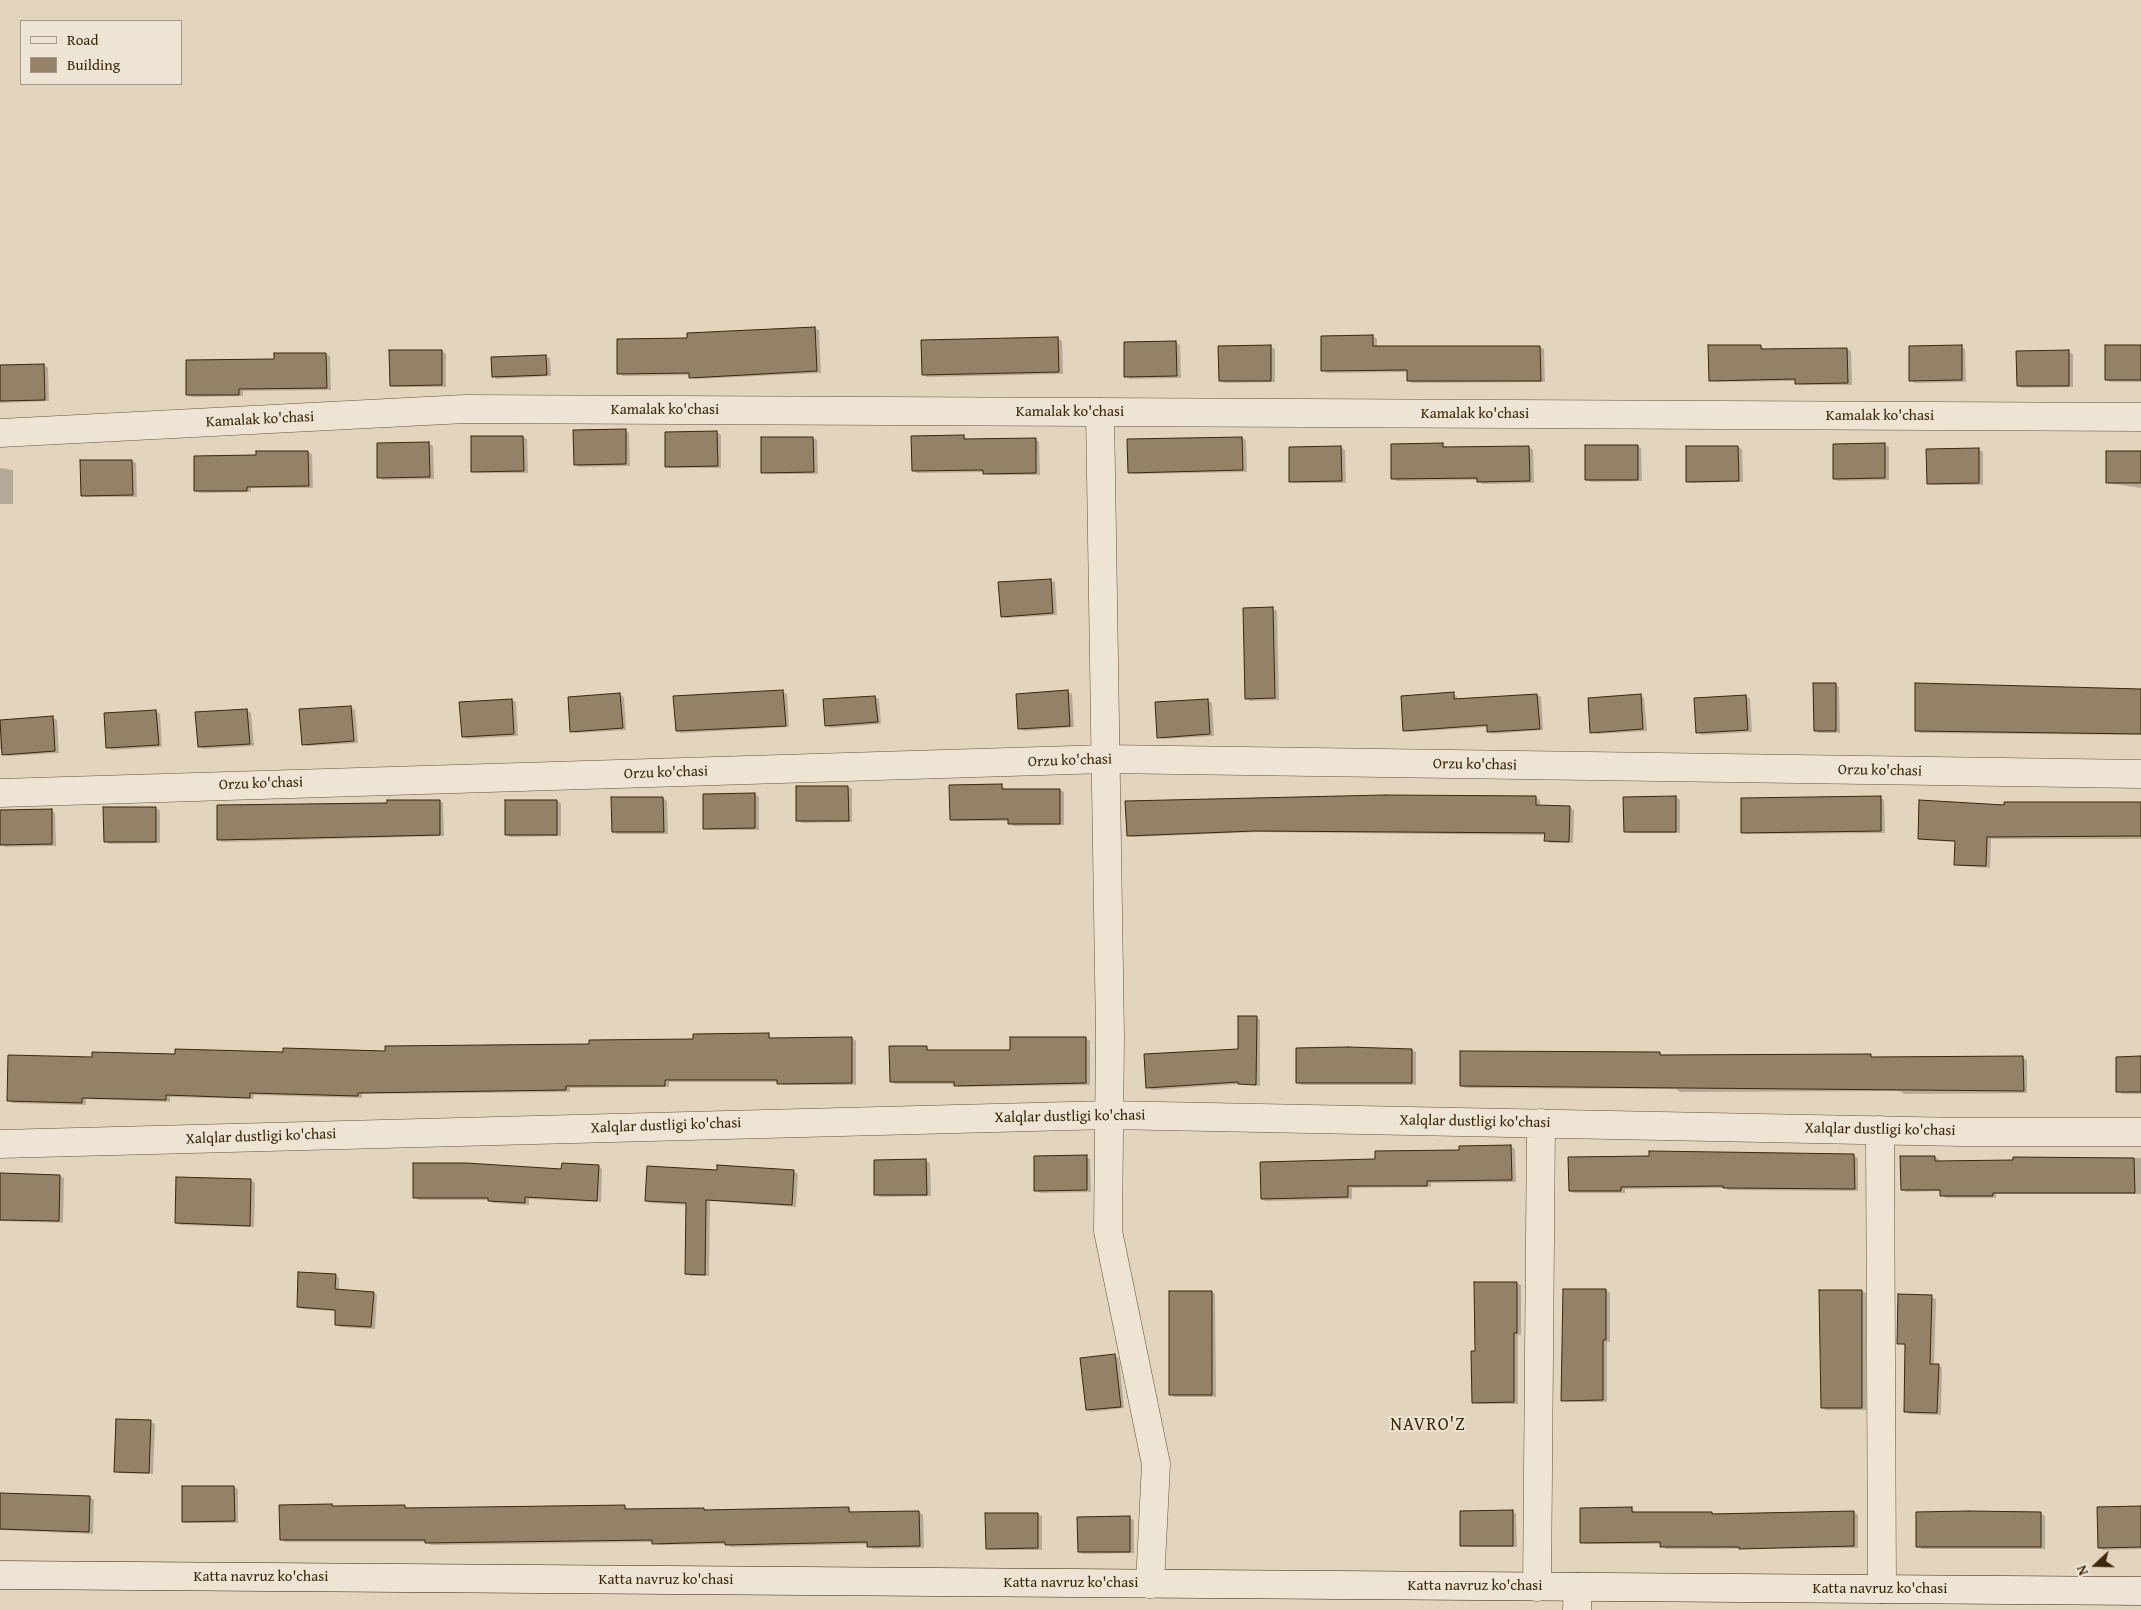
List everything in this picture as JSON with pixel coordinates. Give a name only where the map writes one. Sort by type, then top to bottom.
[{"type":"street","name":"Kamalak ko'chasi","points":[[0,433],[465,409],[2141,417]]},
{"type":"street","points":[[1100,412],[1106,759],[1108,1231],[1156,1464],[1150,1584]]},
{"type":"street","name":"Orzu ko'chasi","points":[[0,793],[1106,759],[2141,774]]},
{"type":"street","name":"Xalqlar dustligi ko'chasi","points":[[0,1144],[1109,1115],[1880,1130],[2141,1132]]},
{"type":"street","points":[[1537,1587],[1541,1123]]},
{"type":"street","points":[[1880,1130],[1882,1589]]},
{"type":"street","name":"Katta navruz ko'chasi","points":[[0,1575],[1537,1587],[1578,1598],[1882,1589],[2141,1591]]},
{"type":"building","points":[[815,327],[817,371],[689,378],[689,373],[617,374],[617,339],[687,338],[687,333]]},
{"type":"building","points":[[1373,335],[1373,346],[1540,346],[1541,381],[1407,381],[1407,370],[1321,371],[1321,336]]},
{"type":"building","points":[[1058,337],[1059,372],[922,375],[921,340]]},
{"type":"building","points":[[1176,341],[1177,376],[1124,377],[1124,342]]},
{"type":"building","points":[[1271,345],[1271,381],[1219,381],[1218,346]]},
{"type":"building","points":[[1708,345],[1761,345],[1761,349],[1847,348],[1848,383],[1795,384],[1795,379],[1709,381]]},
{"type":"building","points":[[1962,345],[1962,380],[1909,381],[1909,346]]},
{"type":"building","points":[[2105,345],[2141,345],[2141,380],[2105,380]]},
{"type":"building","points":[[389,350],[442,350],[442,385],[390,386]]},
{"type":"building","points":[[2069,350],[2069,386],[2017,386],[2016,351]]},
{"type":"building","points":[[274,353],[326,353],[327,388],[239,389],[239,395],[186,395],[186,360],[274,359]]},
{"type":"building","points":[[546,355],[547,375],[492,377],[491,357]]},
{"type":"building","points":[[44,364],[45,400],[0,401],[0,365]]},
{"type":"building","points":[[626,429],[626,464],[574,465],[573,430]]},
{"type":"building","points":[[717,431],[718,466],[665,467],[665,432]]},
{"type":"building","points":[[964,435],[964,439],[1036,438],[1036,473],[983,474],[983,470],[912,471],[911,436]]},
{"type":"building","points":[[471,436],[523,436],[524,471],[471,472]]},
{"type":"building","points":[[761,437],[813,437],[814,472],[761,473]]},
{"type":"building","points":[[1242,437],[1243,470],[1128,473],[1127,439]]},
{"type":"building","points":[[429,442],[430,477],[377,478],[377,443]]},
{"type":"building","points":[[1443,443],[1443,447],[1529,446],[1530,481],[1477,482],[1477,478],[1391,479],[1391,444]]},
{"type":"building","points":[[1885,443],[1885,478],[1833,479],[1833,444]]},
{"type":"building","points":[[1585,445],[1638,445],[1638,480],[1585,480]]},
{"type":"building","points":[[1341,446],[1342,481],[1289,482],[1289,447]]},
{"type":"building","points":[[1686,446],[1738,446],[1739,481],[1686,482]]},
{"type":"building","points":[[1979,448],[1979,483],[1927,484],[1926,449]]},
{"type":"building","points":[[256,451],[308,451],[309,486],[247,487],[247,491],[194,491],[194,456],[256,455]]},
{"type":"building","points":[[2106,451],[2141,451],[2141,483],[2106,483]]},
{"type":"building","points":[[80,460],[132,460],[133,495],[81,496]]},
{"type":"building","points":[[1051,579],[1053,613],[1001,617],[998,582]]},
{"type":"building","points":[[1273,607],[1275,698],[1245,699],[1243,608]]},
{"type":"building","points":[[1813,683],[1836,683],[1836,731],[1814,731]]},
{"type":"building","points":[[1915,683],[2141,689],[2141,734],[1915,731]]},
{"type":"building","points":[[783,690],[786,726],[676,731],[673,696]]},
{"type":"building","points":[[1068,690],[1070,726],[1018,729],[1016,694]]},
{"type":"building","points":[[1454,692],[1454,699],[1537,694],[1540,729],[1487,732],[1487,725],[1403,731],[1401,696]]},
{"type":"building","points":[[620,693],[623,728],[570,732],[568,697]]},
{"type":"building","points":[[1641,694],[1643,729],[1590,733],[1588,698]]},
{"type":"building","points":[[1746,695],[1748,730],[1696,733],[1694,698]]},
{"type":"building","points":[[875,696],[878,722],[825,726],[823,699]]},
{"type":"building","points":[[512,699],[514,734],[462,737],[459,702]]},
{"type":"building","points":[[1208,699],[1210,734],[1157,738],[1155,702]]},
{"type":"building","points":[[351,706],[354,741],[302,745],[299,709]]},
{"type":"building","points":[[247,709],[250,744],[198,747],[195,712]]},
{"type":"building","points":[[156,710],[159,745],[106,748],[104,713]]},
{"type":"building","points":[[53,716],[55,751],[2,755],[0,720]]},
{"type":"building","points":[[1002,784],[1002,789],[1060,789],[1060,824],[1008,824],[1008,819],[950,820],[949,785]]},
{"type":"building","points":[[796,786],[848,786],[849,821],[796,821]]},
{"type":"building","points":[[755,793],[755,828],[703,829],[703,794]]},
{"type":"building","points":[[1385,795],[1536,796],[1536,805],[1570,806],[1569,842],[1544,841],[1545,833],[1254,831],[1127,836],[1125,801]]},
{"type":"building","points":[[1676,796],[1676,832],[1624,832],[1623,797]]},
{"type":"building","points":[[1881,796],[1881,831],[1741,833],[1741,798]]},
{"type":"building","points":[[611,797],[663,797],[664,832],[612,832]]},
{"type":"building","points":[[387,800],[440,800],[440,835],[217,840],[217,805],[387,803]]},
{"type":"building","points":[[505,800],[557,800],[557,835],[505,835]]},
{"type":"building","points":[[1919,800],[2004,805],[2004,802],[2141,802],[2141,836],[1987,837],[1986,866],[1954,865],[1955,841],[1918,839]]},
{"type":"building","points":[[103,807],[156,807],[156,842],[104,842]]},
{"type":"building","points":[[52,809],[52,844],[0,845],[0,810]]},
{"type":"building","points":[[1238,1016],[1257,1016],[1256,1085],[1238,1084],[1238,1082],[1146,1088],[1144,1054],[1238,1049]]},
{"type":"building","points":[[769,1033],[769,1038],[852,1037],[852,1083],[777,1084],[777,1080],[665,1080],[665,1086],[566,1086],[566,1090],[358,1093],[358,1096],[250,1093],[250,1098],[166,1095],[166,1100],[82,1098],[82,1103],[7,1101],[8,1055],[92,1057],[92,1052],[175,1054],[175,1049],[283,1052],[283,1048],[385,1051],[385,1046],[589,1044],[589,1040],[693,1039],[693,1034]]},
{"type":"building","points":[[1010,1037],[1086,1037],[1086,1083],[954,1086],[954,1082],[890,1082],[889,1046],[927,1046],[927,1050],[1010,1050]]},
{"type":"building","points":[[1296,1048],[1412,1049],[1412,1083],[1296,1083]]},
{"type":"building","points":[[1460,1051],[1660,1052],[1660,1055],[1871,1054],[1871,1057],[2023,1056],[2024,1091],[1460,1086]]},
{"type":"building","points":[[2141,1056],[2141,1092],[2116,1092],[2116,1057]]},
{"type":"building","points":[[1511,1145],[1512,1180],[1427,1181],[1427,1186],[1348,1186],[1348,1197],[1261,1199],[1260,1162],[1375,1159],[1375,1151],[1459,1150],[1459,1146]]},
{"type":"building","points":[[1649,1151],[1854,1154],[1855,1189],[1723,1188],[1723,1186],[1621,1187],[1621,1191],[1569,1191],[1568,1157],[1649,1156]]},
{"type":"building","points":[[1087,1155],[1087,1190],[1034,1191],[1034,1156]]},
{"type":"building","points":[[1900,1156],[1935,1156],[1935,1161],[2013,1160],[2013,1157],[2134,1158],[2135,1193],[1993,1193],[1993,1196],[1940,1196],[1940,1190],[1901,1190]]},
{"type":"building","points":[[926,1159],[927,1195],[874,1195],[874,1160]]},
{"type":"building","points":[[413,1163],[466,1163],[561,1169],[562,1163],[599,1165],[597,1201],[525,1197],[525,1203],[488,1201],[488,1198],[413,1198]]},
{"type":"building","points":[[717,1165],[794,1170],[792,1205],[706,1200],[705,1275],[685,1274],[686,1203],[645,1201],[647,1166],[717,1170]]},
{"type":"building","points":[[0,1173],[60,1175],[59,1221],[0,1220]]},
{"type":"building","points":[[176,1177],[251,1179],[250,1226],[175,1223]]},
{"type":"building","points":[[298,1272],[336,1274],[335,1289],[374,1292],[371,1327],[335,1325],[335,1310],[297,1307]]},
{"type":"building","points":[[1474,1282],[1517,1282],[1517,1333],[1514,1333],[1514,1402],[1472,1403],[1471,1351],[1475,1351]]},
{"type":"building","points":[[1563,1289],[1606,1289],[1606,1340],[1603,1340],[1603,1400],[1561,1401]]},
{"type":"building","points":[[1819,1290],[1862,1290],[1862,1408],[1821,1408]]},
{"type":"building","points":[[1169,1291],[1212,1291],[1212,1395],[1169,1395]]},
{"type":"building","points":[[1898,1294],[1932,1295],[1930,1364],[1939,1364],[1937,1413],[1904,1412],[1905,1344],[1897,1344]]},
{"type":"building","points":[[1115,1354],[1121,1407],[1086,1410],[1080,1358]]},
{"type":"building","points":[[116,1419],[151,1420],[149,1473],[114,1472]]},
{"type":"building","points":[[182,1486],[234,1486],[235,1521],[182,1522]]},
{"type":"building","points":[[0,1493],[90,1496],[89,1532],[0,1529]]},
{"type":"building","points":[[332,1504],[332,1506],[405,1505],[405,1508],[625,1505],[625,1509],[704,1508],[704,1510],[849,1507],[849,1512],[919,1511],[920,1546],[867,1547],[867,1542],[725,1545],[725,1542],[652,1544],[652,1540],[425,1543],[425,1540],[280,1540],[279,1505]]},
{"type":"building","points":[[2141,1506],[2141,1547],[2098,1548],[2097,1507]]},
{"type":"building","points":[[1632,1507],[1632,1512],[1712,1512],[1712,1514],[1854,1511],[1854,1546],[1739,1549],[1739,1547],[1660,1547],[1660,1542],[1580,1543],[1580,1508]]},
{"type":"building","points":[[1513,1510],[1513,1546],[1460,1546],[1460,1511]]},
{"type":"building","points":[[1916,1512],[2041,1512],[2041,1547],[1916,1547]]},
{"type":"building","points":[[985,1513],[1038,1513],[1038,1548],[986,1549]]},
{"type":"building","points":[[1130,1516],[1130,1552],[1078,1552],[1077,1517]]},
{"type":"district","name":"NAVRO'Z","points":[[1428,1425]]}]
